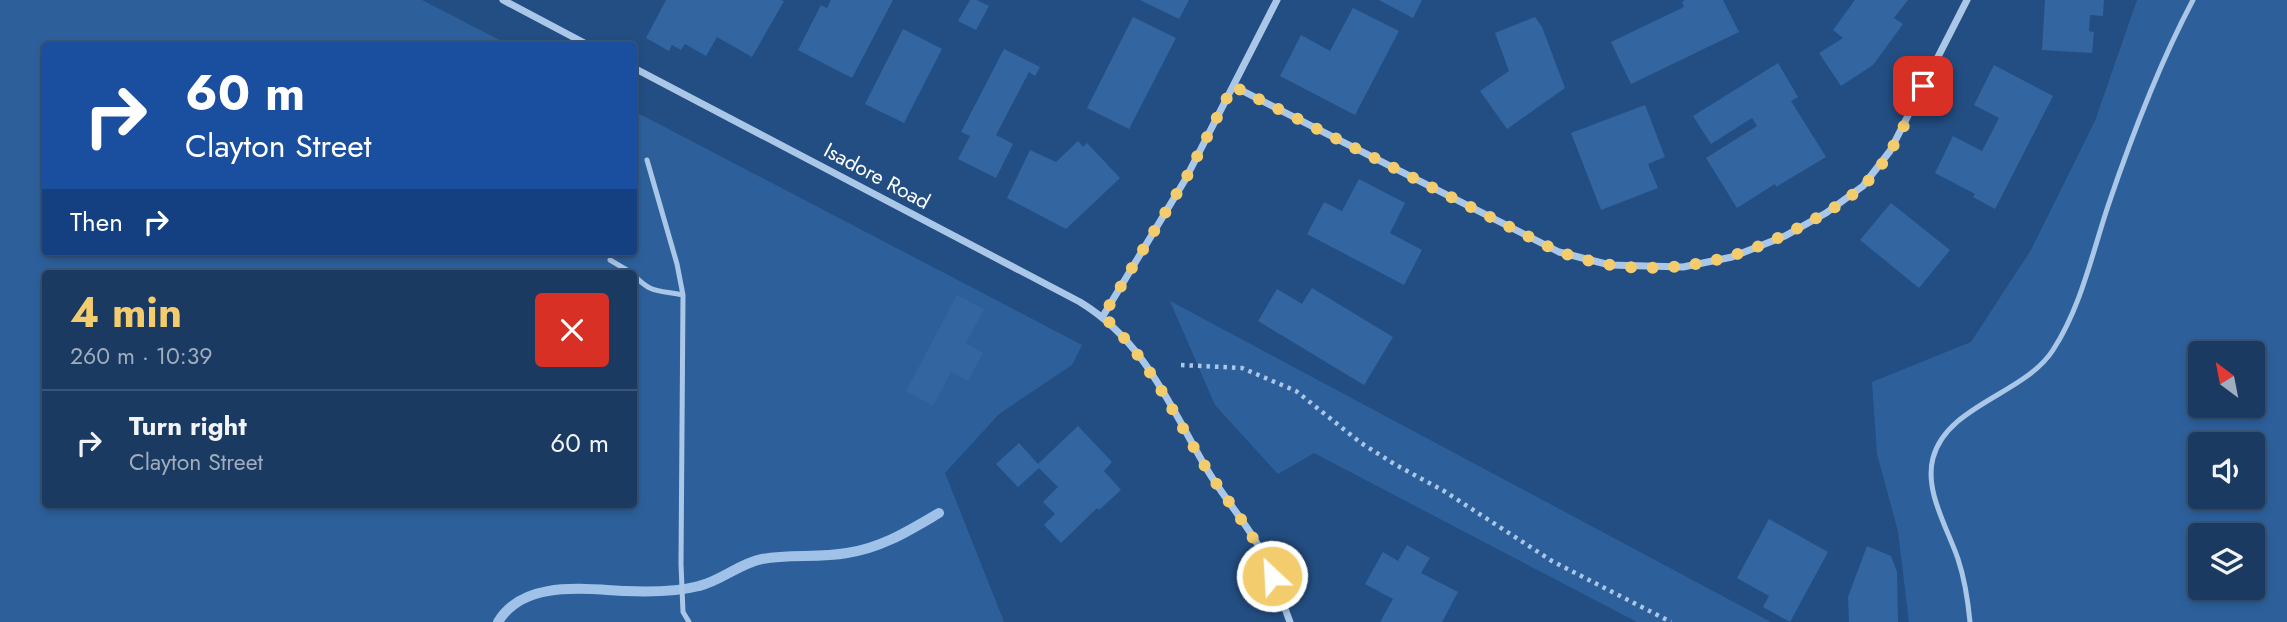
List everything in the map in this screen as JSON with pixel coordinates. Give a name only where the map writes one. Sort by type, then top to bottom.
[{"type":"street","points":[[503,0],[582,42]]},
{"type":"street","points":[[1103,316],[1185,180],[1276,0]]},
{"type":"street","points":[[1233,86],[1559,252],[1610,265],[1683,267],[1732,257],[1785,236],[1826,213],[1863,186],[1890,150],[1967,0]]},
{"type":"street","name":"Isadore Road","points":[[637,70],[1103,316],[1143,360],[1207,469],[1263,553],[1290,622]]},
{"type":"lane","points":[[1970,622],[1967,593],[1959,561],[1935,497],[1931,478],[1933,457],[1944,436],[1960,420],[2017,385],[2052,352],[2069,322],[2085,280],[2111,197],[2157,75],[2193,0]]},
{"type":"lane","points":[[647,160],[677,264],[682,295],[681,564],[683,612],[690,622]]},
{"type":"lane","points":[[610,260],[626,270]]},
{"type":"lane","points":[[637,278],[655,292],[682,295]]},
{"type":"path","points":[[1181,365],[1242,368],[1296,390],[1361,443],[1396,465],[1444,491],[1552,561],[1671,622]]},
{"type":"shaded area","points":[[0,0],[422,0],[503,42],[42,42],[42,256],[637,256],[637,113],[1082,345],[1072,365],[999,414],[945,473],[1004,622],[0,622]]},
{"type":"shaded area","points":[[2137,0],[2287,0],[2287,622],[1909,622],[1898,531],[1877,454],[1872,382],[1971,342],[2031,250],[2095,121]]},
{"type":"shaded area","points":[[1170,301],[1771,622],[1637,622],[1314,453],[1278,474],[1215,405]]},
{"type":"building","points":[[666,0],[784,1],[752,57],[717,37],[706,56],[685,44],[681,50],[672,45],[669,51],[646,38]]},
{"type":"building","points":[[831,0],[893,0],[852,78],[798,50],[821,5],[827,8]]},
{"type":"building","points":[[970,0],[977,0],[989,6],[976,30],[958,21]]},
{"type":"building","points":[[1140,0],[1189,0],[1179,19]]},
{"type":"building","points":[[1379,0],[1422,0],[1413,18]]},
{"type":"building","points":[[1723,0],[1739,32],[1631,84],[1611,42],[1684,7],[1682,2]]},
{"type":"building","points":[[1855,0],[1908,0],[1894,18],[1903,24],[1873,65],[1841,86],[1819,53],[1843,38],[1833,30]]},
{"type":"building","points":[[2045,0],[2104,0],[2103,16],[2090,15],[2089,31],[2094,32],[2092,53],[2042,50]]},
{"type":"building","points":[[1353,8],[1399,31],[1355,115],[1280,76],[1301,35],[1330,51]]},
{"type":"building","points":[[1133,17],[1176,38],[1129,129],[1087,108]]},
{"type":"building","points":[[1535,17],[1542,27],[1565,88],[1507,129],[1480,91],[1509,71],[1495,33]]},
{"type":"building","points":[[903,29],[942,49],[904,123],[865,104]]},
{"type":"building","points":[[1004,49],[1040,67],[1035,76],[1029,72],[996,135],[1013,144],[996,178],[958,159],[970,136],[961,132]]},
{"type":"building","points":[[1778,63],[1798,97],[1791,101],[1826,157],[1737,208],[1706,158],[1757,126],[1752,118],[1711,144],[1693,116]]},
{"type":"building","points":[[1994,65],[2053,96],[1995,209],[1973,197],[1975,194],[1935,173],[1953,136],[1982,151],[1999,118],[1974,105]]},
{"type":"building","points":[[1645,105],[1665,157],[1648,164],[1658,188],[1601,210],[1571,133]]},
{"type":"building","points":[[1078,141],[1083,147],[1087,143],[1120,178],[1066,229],[1007,198],[1030,150],[1056,162]]},
{"type":"building","points":[[1359,179],[1405,203],[1390,233],[1422,250],[1404,285],[1307,234],[1324,202],[1342,211]]},
{"type":"building","points":[[1891,203],[1950,250],[1919,288],[1860,240]]},
{"type":"building","points":[[1312,288],[1393,337],[1364,385],[1258,321],[1277,289],[1302,304]]},
{"type":"building","points":[[957,295],[984,309],[966,343],[983,353],[968,381],[951,372],[933,406],[906,391]]},
{"type":"building","points":[[1078,426],[1112,462],[1104,471],[1121,490],[1099,510],[1097,508],[1061,543],[1044,525],[1055,514],[1043,502],[1058,487],[1039,468],[1018,487],[996,464],[1019,443],[1038,464]]},
{"type":"building","points":[[1769,519],[1828,552],[1790,622],[1763,607],[1769,596],[1737,578]]},
{"type":"building","points":[[1407,545],[1430,558],[1421,573],[1458,592],[1442,622],[1380,622],[1393,599],[1365,584],[1383,552],[1398,561]]},
{"type":"building","points":[[1867,546],[1891,556],[1897,572],[1898,622],[1849,622],[1848,597]]},
{"type":"waterway","points":[[498,622],[522,599],[538,593],[573,589],[652,591],[690,588],[707,584],[762,559],[860,551],[895,538],[939,513]]},
{"type":"route","points":[[1272,576],[1263,553],[1207,469],[1143,360],[1103,316],[1185,180],[1233,86],[1559,252],[1610,265],[1646,268],[1683,267],[1732,257],[1785,236],[1826,213],[1863,186],[1877,168],[1890,150],[1923,86]]}]
